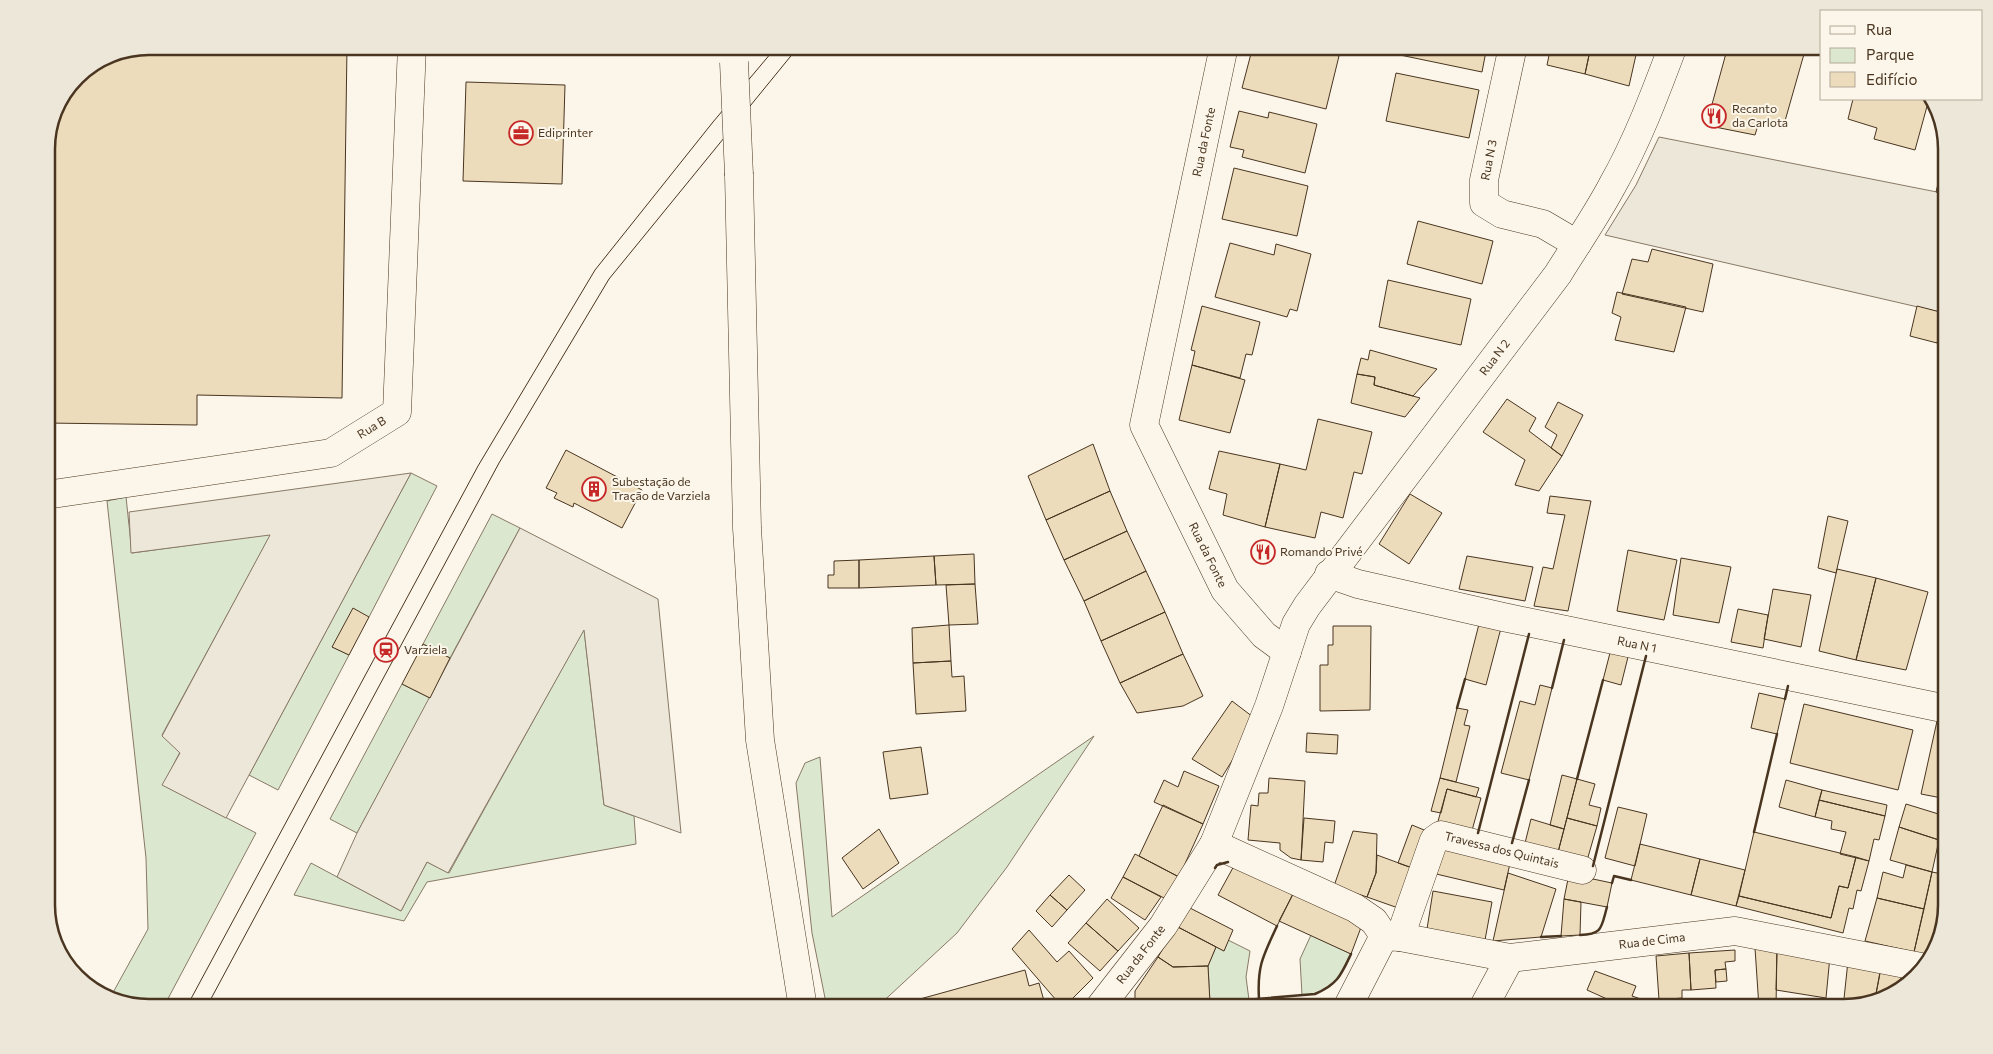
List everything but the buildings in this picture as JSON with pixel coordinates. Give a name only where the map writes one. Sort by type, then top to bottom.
[{"type":"street","name":"Rua B","points":[[55,494],[330,454],[397,412],[412,55]]},
{"type":"street","points":[[734,55],[739,175],[747,528],[760,740],[802,999]]},
{"type":"street","name":"Rua da Fonte","points":[[1106,999],[1162,926],[1214,844],[1269,706],[1287,652],[1264,635],[1225,590],[1144,425],[1222,55]]},
{"type":"street","name":"Rua N 3","points":[[1511,55],[1484,180],[1484,203],[1502,214],[1543,224],[1577,244]]},
{"type":"street","name":"Rua N 2","points":[[1287,652],[1296,624],[1329,574],[1558,274],[1612,186],[1632,145],[1669,55]]},
{"type":"street","name":"Rua N 1","points":[[1329,574],[1358,584],[1503,616],[1938,707]]},
{"type":"street","name":"Travessa dos Quintais","points":[[1392,937],[1434,840],[1441,835],[1582,870]]},
{"type":"street","points":[[1214,844],[1355,908],[1392,937],[1353,999]]},
{"type":"street","name":"Rua de Cima","points":[[1392,937],[1510,958],[1735,931],[1915,966]]},
{"type":"street","points":[[1489,999],[1510,958]]},
{"type":"green space","points":[[411,473],[437,486],[369,617],[332,647],[349,655],[278,790],[249,775]]},
{"type":"green space","points":[[126,497],[132,553],[271,534],[162,735],[180,752],[163,785],[256,833],[168,999],[137,998],[114,992],[148,929],[146,858],[107,501]]},
{"type":"green space","points":[[492,514],[520,528],[450,658],[423,644]]},
{"type":"green space","points":[[584,629],[604,805],[634,816],[636,844],[427,882],[404,921],[294,895],[311,863],[401,911],[427,862],[449,873]]},
{"type":"green space","points":[[402,684],[430,698],[357,833],[330,819]]},
{"type":"green space","points":[[1094,736],[1007,867],[957,933],[886,999],[825,999],[812,933],[796,783],[805,763],[820,757],[832,917]]},
{"type":"green space","points":[[1311,935],[1351,954],[1334,984],[1313,994],[1302,995],[1300,959]]},
{"type":"green space","points":[[1228,940],[1250,951],[1246,977],[1249,999],[1210,999],[1208,966],[1216,947],[1224,951]]},
{"type":"shaded area","points":[[1659,137],[1938,192],[1938,312],[1605,235],[1636,185]]},
{"type":"shaded area","points":[[411,473],[226,818],[162,785],[180,753],[162,736],[270,535],[131,553],[129,512]]},
{"type":"shaded area","points":[[520,528],[658,599],[681,833],[604,805],[584,630],[448,873],[427,862],[401,911],[337,877],[357,833]]},
{"type":"tram line","points":[[191,999],[478,466],[595,270],[713,122],[769,55]]},
{"type":"tram line","points":[[211,999],[499,463],[609,279],[792,55]]},
{"type":"wall","points":[[1478,833],[1529,634]]},
{"type":"wall","points":[[1552,688],[1564,640]]},
{"type":"wall","points":[[1593,866],[1646,656]]},
{"type":"wall","points":[[1457,708],[1465,679]]},
{"type":"wall","points":[[1577,779],[1603,680]]},
{"type":"wall","points":[[1785,699],[1788,686]]},
{"type":"wall","points":[[1754,832],[1777,734]]},
{"type":"wall","points":[[1512,843],[1529,780]]},
{"type":"wall","points":[[1215,868],[1217,865],[1228,862]]},
{"type":"wall","points":[[1612,883],[1614,876],[1631,880]]},
{"type":"wall","points":[[1580,935],[1593,933],[1600,929],[1607,907]]},
{"type":"wall","points":[[1259,999],[1260,969],[1277,926]]},
{"type":"wall","points":[[1541,937],[1561,936]]},
{"type":"wall","points":[[1257,999],[1315,994],[1338,978],[1351,954]]},
{"type":"place","name":"Recanto da Carlota","points":[[1714,116]]},
{"type":"place","name":"Ediprinter","points":[[521,133]]},
{"type":"place","name":"Subestação de Tração de Varziela","points":[[594,489]]},
{"type":"place","name":"Romando Privé","points":[[1263,552]]},
{"type":"place","name":"Varziela","points":[[386,650]]}]
